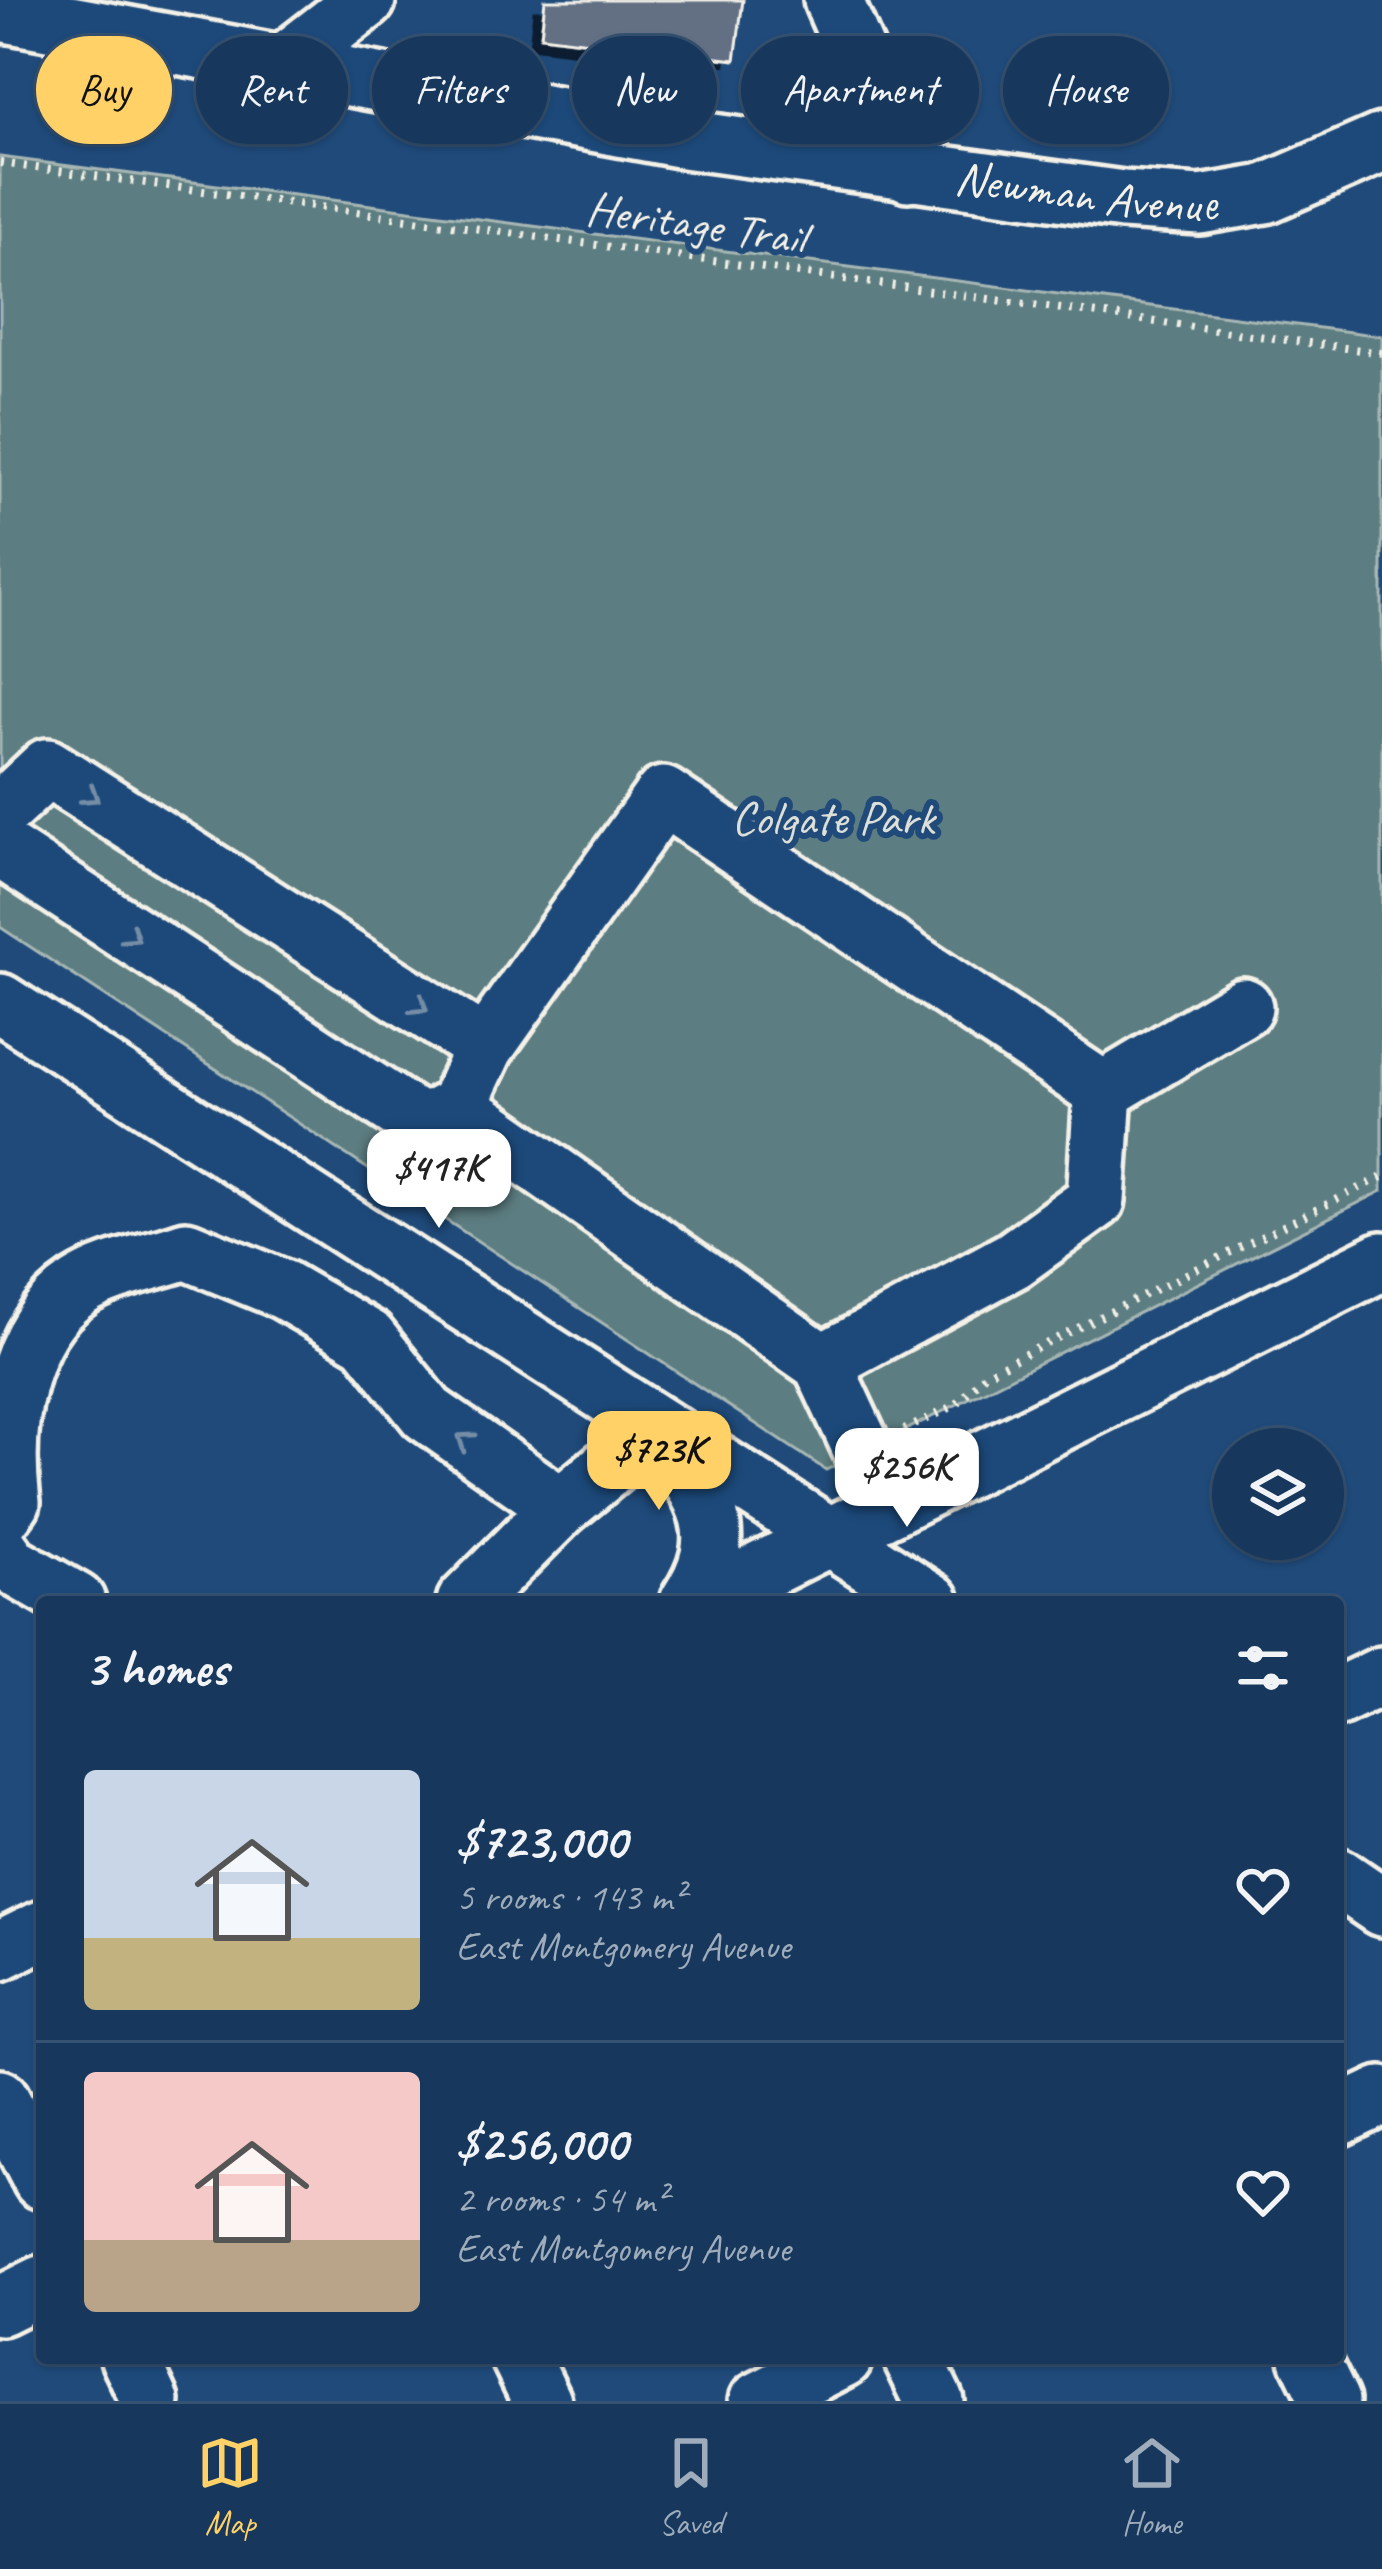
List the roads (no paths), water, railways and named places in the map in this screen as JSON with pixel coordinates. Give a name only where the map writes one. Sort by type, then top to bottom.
[{"type":"street","points":[[320,36],[366,0]]},
{"type":"street","points":[[833,0],[908,172]]},
{"type":"street","name":"Newman Avenue","points":[[0,12],[196,46]]},
{"type":"street","name":"Newman Avenue","points":[[348,74],[684,139],[1055,193],[1201,205],[1265,194],[1382,142]]},
{"type":"street","points":[[0,812],[46,767],[485,1047]]},
{"type":"street","points":[[440,1116],[663,796],[1103,1091]]},
{"type":"street","points":[[0,848],[440,1116],[822,1364],[889,1507]]},
{"type":"street","points":[[0,1003],[922,1596]]},
{"type":"street","points":[[1103,1091],[1243,1007]]},
{"type":"street","points":[[822,1364],[1013,1260],[1096,1200],[1103,1091]]},
{"type":"street","points":[[0,1517],[11,1502],[5,1454],[18,1379],[38,1333],[79,1288],[186,1250],[284,1290],[368,1340],[427,1413],[561,1507]]},
{"type":"street","points":[[711,1596],[1382,1262]]},
{"type":"street","points":[[472,1596],[561,1507],[656,1429]]},
{"type":"street","points":[[656,1429],[696,1484],[711,1520],[713,1554],[692,1596]]},
{"type":"street","points":[[0,1550],[10,1564],[66,1596]]},
{"type":"street","points":[[1344,1694],[1382,1676]]},
{"type":"street","points":[[1344,1881],[1382,1906]]},
{"type":"street","points":[[0,1951],[36,1933]]},
{"type":"street","points":[[1344,2114],[1382,2096]]},
{"type":"street","points":[[0,2099],[36,2168]]},
{"type":"street","points":[[0,2306],[36,2288]]},
{"type":"street","points":[[133,2364],[150,2401]]},
{"type":"street","points":[[524,2364],[542,2401]]},
{"type":"street","points":[[759,2401],[831,2364]]},
{"type":"street","points":[[916,2364],[934,2401]]},
{"type":"street","points":[[1312,2364],[1330,2401]]},
{"type":"park label","name":"Colgate Park","points":[[833,818]]}]
